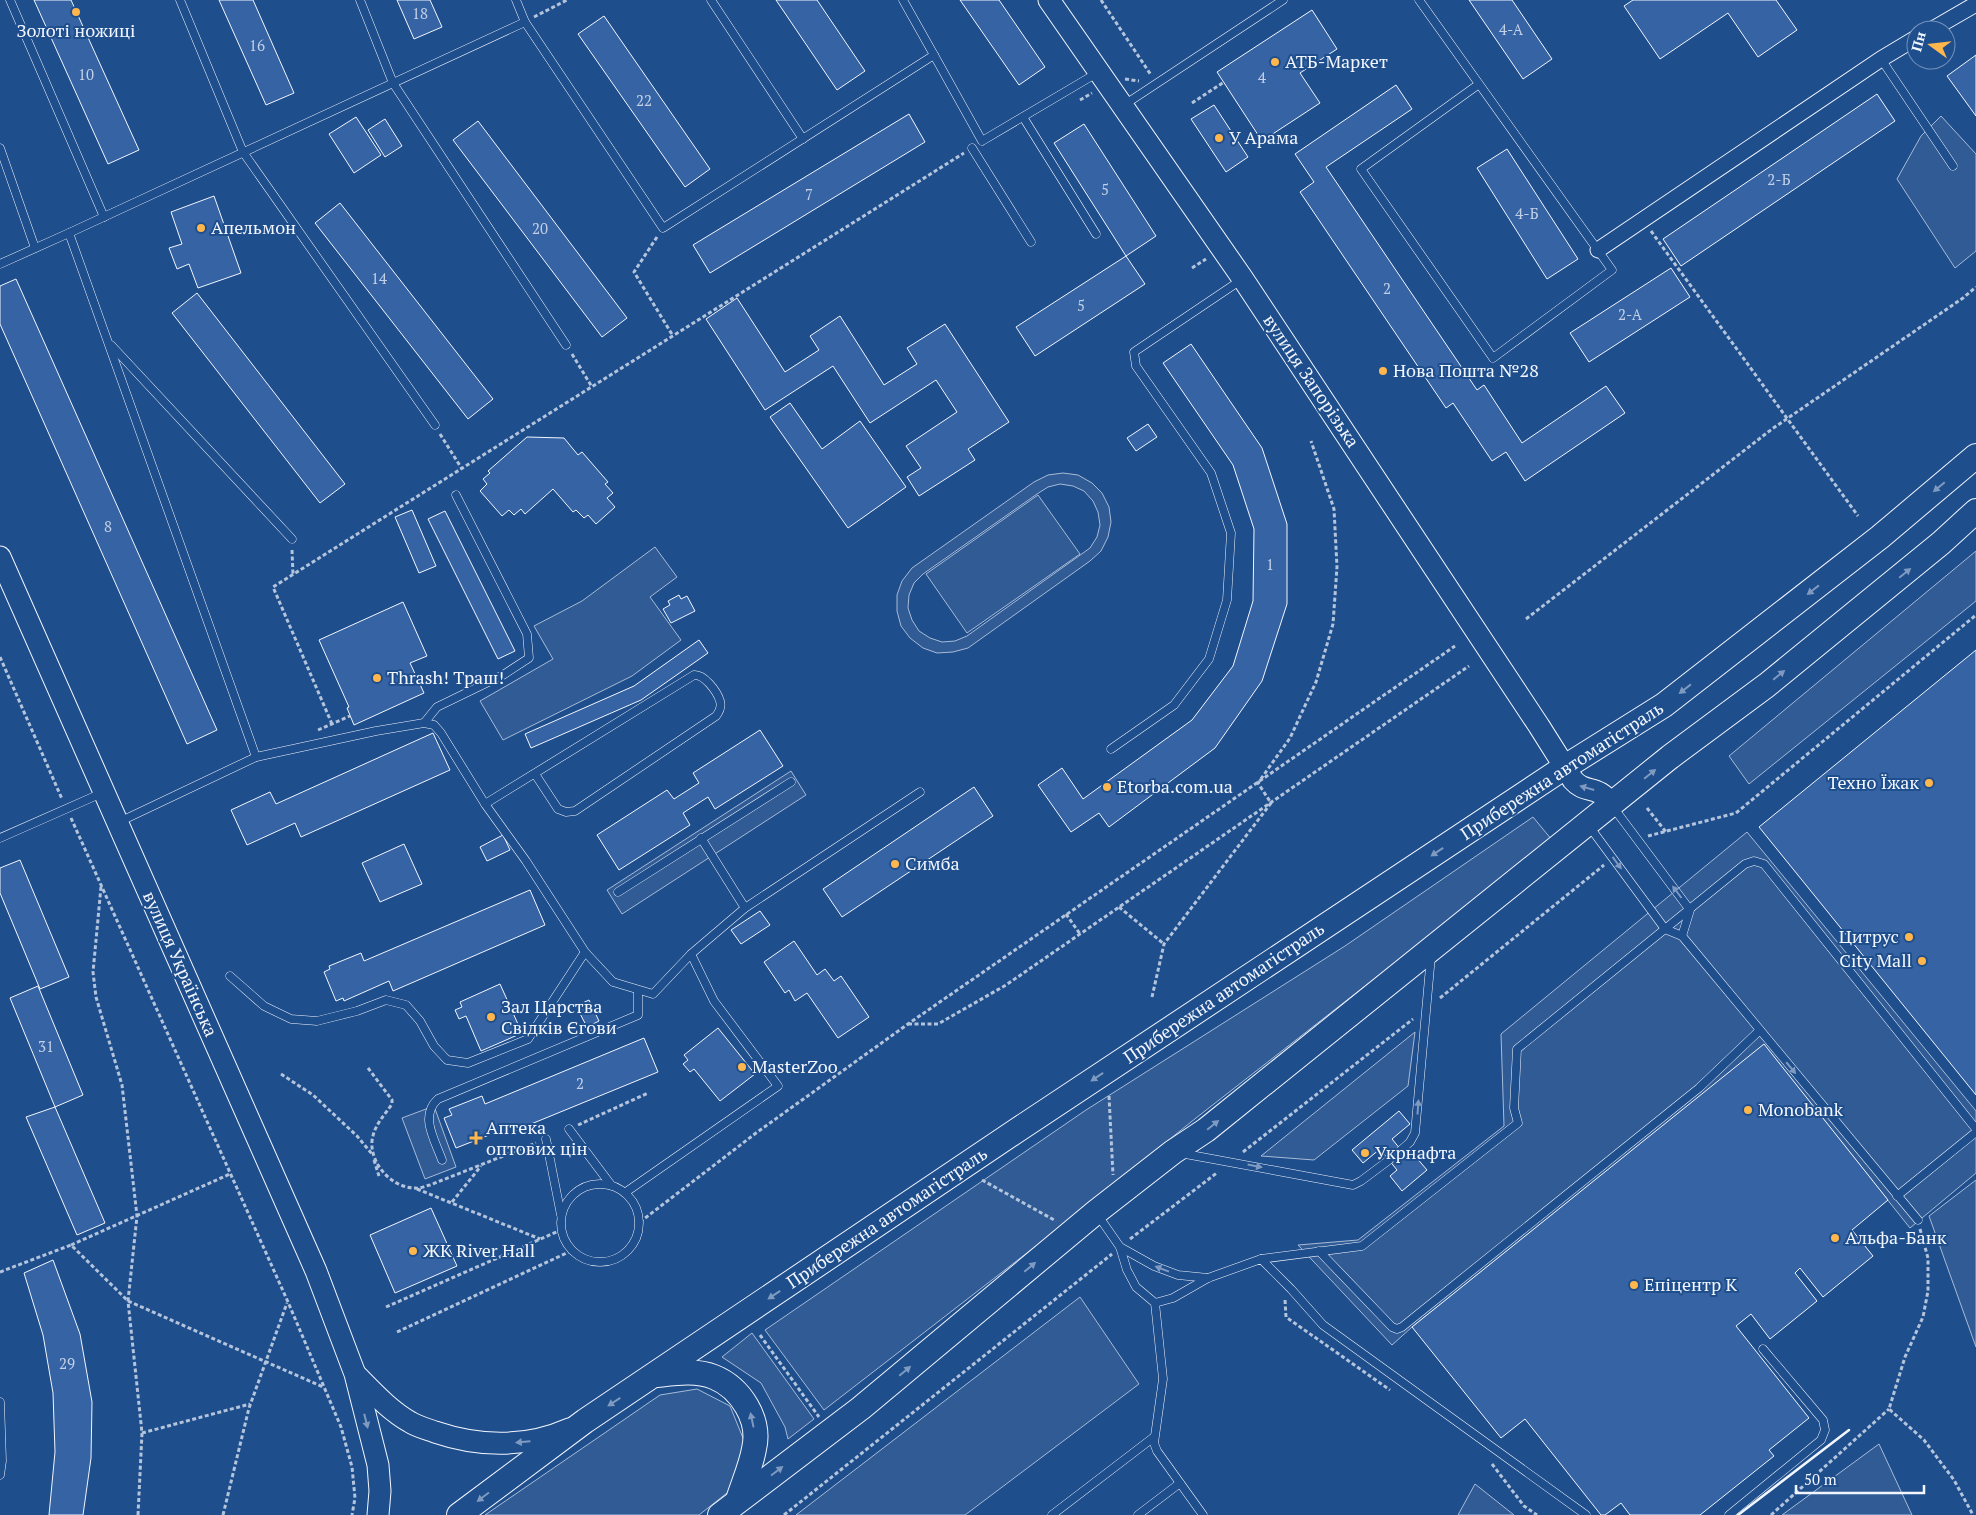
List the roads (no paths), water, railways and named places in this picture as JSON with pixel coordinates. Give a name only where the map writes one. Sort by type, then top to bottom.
[{"type":"main road","name":"вулиця Запорізька","points":[[1049,0],[1243,279],[1576,783],[1581,787],[1599,791],[1605,795],[1612,805]]},
{"type":"main road","name":"Прибережна автомагістраль","points":[[459,1515],[585,1421],[1008,1136],[1565,767],[1664,706],[1880,537],[1976,456]]},
{"type":"main road","points":[[720,1515],[861,1408],[1096,1212],[1173,1152],[1206,1130],[1670,758],[1767,685],[1942,543],[1976,511]]},
{"type":"main road","name":"вулиця Українська","points":[[0,557],[316,1271],[355,1374],[378,1465],[380,1491],[378,1515]]},
{"type":"main road","points":[[655,1375],[686,1372],[714,1377],[729,1386],[752,1413],[755,1448],[738,1500]]},
{"type":"main road","name":"вулиця Українська","points":[[355,1374],[387,1406],[411,1423],[469,1442],[500,1444],[530,1442],[557,1434],[585,1421]]},
{"type":"street","points":[[1947,20],[1974,4]]},
{"type":"street","points":[[1598,250],[1906,44]]},
{"type":"lane","points":[[10,0],[104,216]]},
{"type":"lane","points":[[180,0],[243,152],[435,425]]},
{"type":"lane","points":[[360,0],[393,83],[566,345]]},
{"type":"lane","points":[[516,0],[525,22],[663,228],[934,55]]},
{"type":"lane","points":[[711,0],[803,139]]},
{"type":"lane","points":[[903,0],[982,142],[1099,72]]},
{"type":"lane","points":[[1123,106],[1283,0]]},
{"type":"lane","points":[[1419,0],[1612,270],[1494,358],[1361,169],[1479,84]]},
{"type":"lane","points":[[0,264],[525,22]]},
{"type":"lane","points":[[1881,59],[1953,166]]},
{"type":"lane","points":[[1022,117],[1096,234]]},
{"type":"lane","points":[[0,148],[36,248]]},
{"type":"lane","points":[[972,148],[1031,242]]},
{"type":"lane","points":[[68,233],[256,757]]},
{"type":"lane","points":[[1111,749],[1174,705],[1209,659],[1227,600],[1231,533],[1211,473],[1136,366],[1134,352],[1243,279]]},
{"type":"lane","points":[[108,342],[292,539]]},
{"type":"lane","points":[[424,724],[437,707],[503,675],[529,658],[528,634],[456,495]]},
{"type":"lane","points":[[485,804],[694,675],[699,674],[706,678],[720,702],[720,709],[716,716],[575,810],[566,812],[558,809],[535,774]]},
{"type":"lane","points":[[117,823],[256,757],[376,730],[424,724],[434,725],[585,952],[613,982],[653,994],[691,954],[745,908],[920,792]]},
{"type":"lane","points":[[618,892],[791,782]]},
{"type":"lane","points":[[0,838],[104,792]]},
{"type":"lane","points":[[1612,805],[1690,910]]},
{"type":"lane","points":[[1588,824],[1665,929],[1682,936],[1918,1220]]},
{"type":"lane","points":[[701,838],[745,908]]},
{"type":"lane","points":[[1155,1303],[1173,1298],[1208,1278],[1261,1259],[1362,1246],[1518,1122],[1514,1108],[1517,1049],[1745,864],[1754,860],[1764,864],[1976,1130],[1897,1196]]},
{"type":"lane","points":[[1682,936],[1690,910]]},
{"type":"lane","points":[[1401,1150],[1410,1142],[1415,1133],[1425,1009],[1432,950]]},
{"type":"lane","points":[[230,976],[264,1006],[291,1019],[317,1020],[356,1011],[386,1000],[406,1005],[420,1021],[434,1046],[447,1060],[468,1063],[528,1039],[585,952]]},
{"type":"lane","points":[[626,1192],[778,1086],[714,1001],[691,954]]},
{"type":"lane","points":[[442,1160],[429,1123],[429,1112],[438,1099],[638,1015],[638,991]]},
{"type":"lane","points":[[1320,1251],[1392,1327],[1397,1329],[1402,1327],[1699,1088],[1760,1030]]},
{"type":"lane","points":[[569,1129],[611,1185]]},
{"type":"lane","points":[[546,1139],[561,1215],[561,1230],[564,1241],[571,1251],[582,1259],[594,1263],[608,1262],[620,1258],[630,1249],[637,1236],[640,1222],[636,1206],[626,1192],[611,1185],[594,1184],[579,1189],[567,1200],[561,1215]]},
{"type":"lane","points":[[1173,1152],[1353,1185],[1389,1160]]},
{"type":"lane","points":[[1096,1212],[1120,1247],[1127,1270],[1136,1287],[1155,1303],[1164,1379],[1154,1437],[1157,1451],[1203,1515]]},
{"type":"lane","points":[[1120,1247],[1154,1266],[1178,1275],[1208,1278]]},
{"type":"lane","points":[[1261,1259],[1323,1325],[1586,1515]]},
{"type":"lane","points":[[1729,1515],[1821,1440],[1825,1430],[1823,1420],[1763,1349]]},
{"type":"lane","points":[[0,1402],[2,1461],[0,1475]]},
{"type":"lane","points":[[1052,1515],[1154,1437]]},
{"type":"lane","points":[[1138,1515],[1180,1483]]},
{"type":"place","name":"Золоті ножиці","points":[[76,12]]},
{"type":"place","name":"АТБ-Маркет","points":[[1275,62]]},
{"type":"place","name":"У Арама","points":[[1219,138]]},
{"type":"place","name":"Апельмон","points":[[201,228]]},
{"type":"place","name":"Нова Пошта №28","points":[[1383,371]]},
{"type":"place","name":"Thrash! Траш!","points":[[377,678]]},
{"type":"place","name":"Техно Їжак","points":[[1929,783]]},
{"type":"place","name":"Etorba.com.ua","points":[[1107,787]]},
{"type":"place","name":"Симба","points":[[895,864]]},
{"type":"place","name":"Цитрус","points":[[1909,937]]},
{"type":"place","name":"City Mall","points":[[1922,961]]},
{"type":"place","name":"Зал Царства Свідків Єгови","points":[[491,1017]]},
{"type":"place","name":"MasterZoo","points":[[742,1067]]},
{"type":"place","name":"Monobank","points":[[1748,1110]]},
{"type":"place","name":"Аптека оптових цін","points":[[476,1138]]},
{"type":"place","name":"Укрнафта","points":[[1365,1153]]},
{"type":"place","name":"Альфа-Банк","points":[[1835,1238]]},
{"type":"place","name":"ЖК River Hall","points":[[413,1251]]},
{"type":"place","name":"Епіцентр К","points":[[1634,1285]]}]
